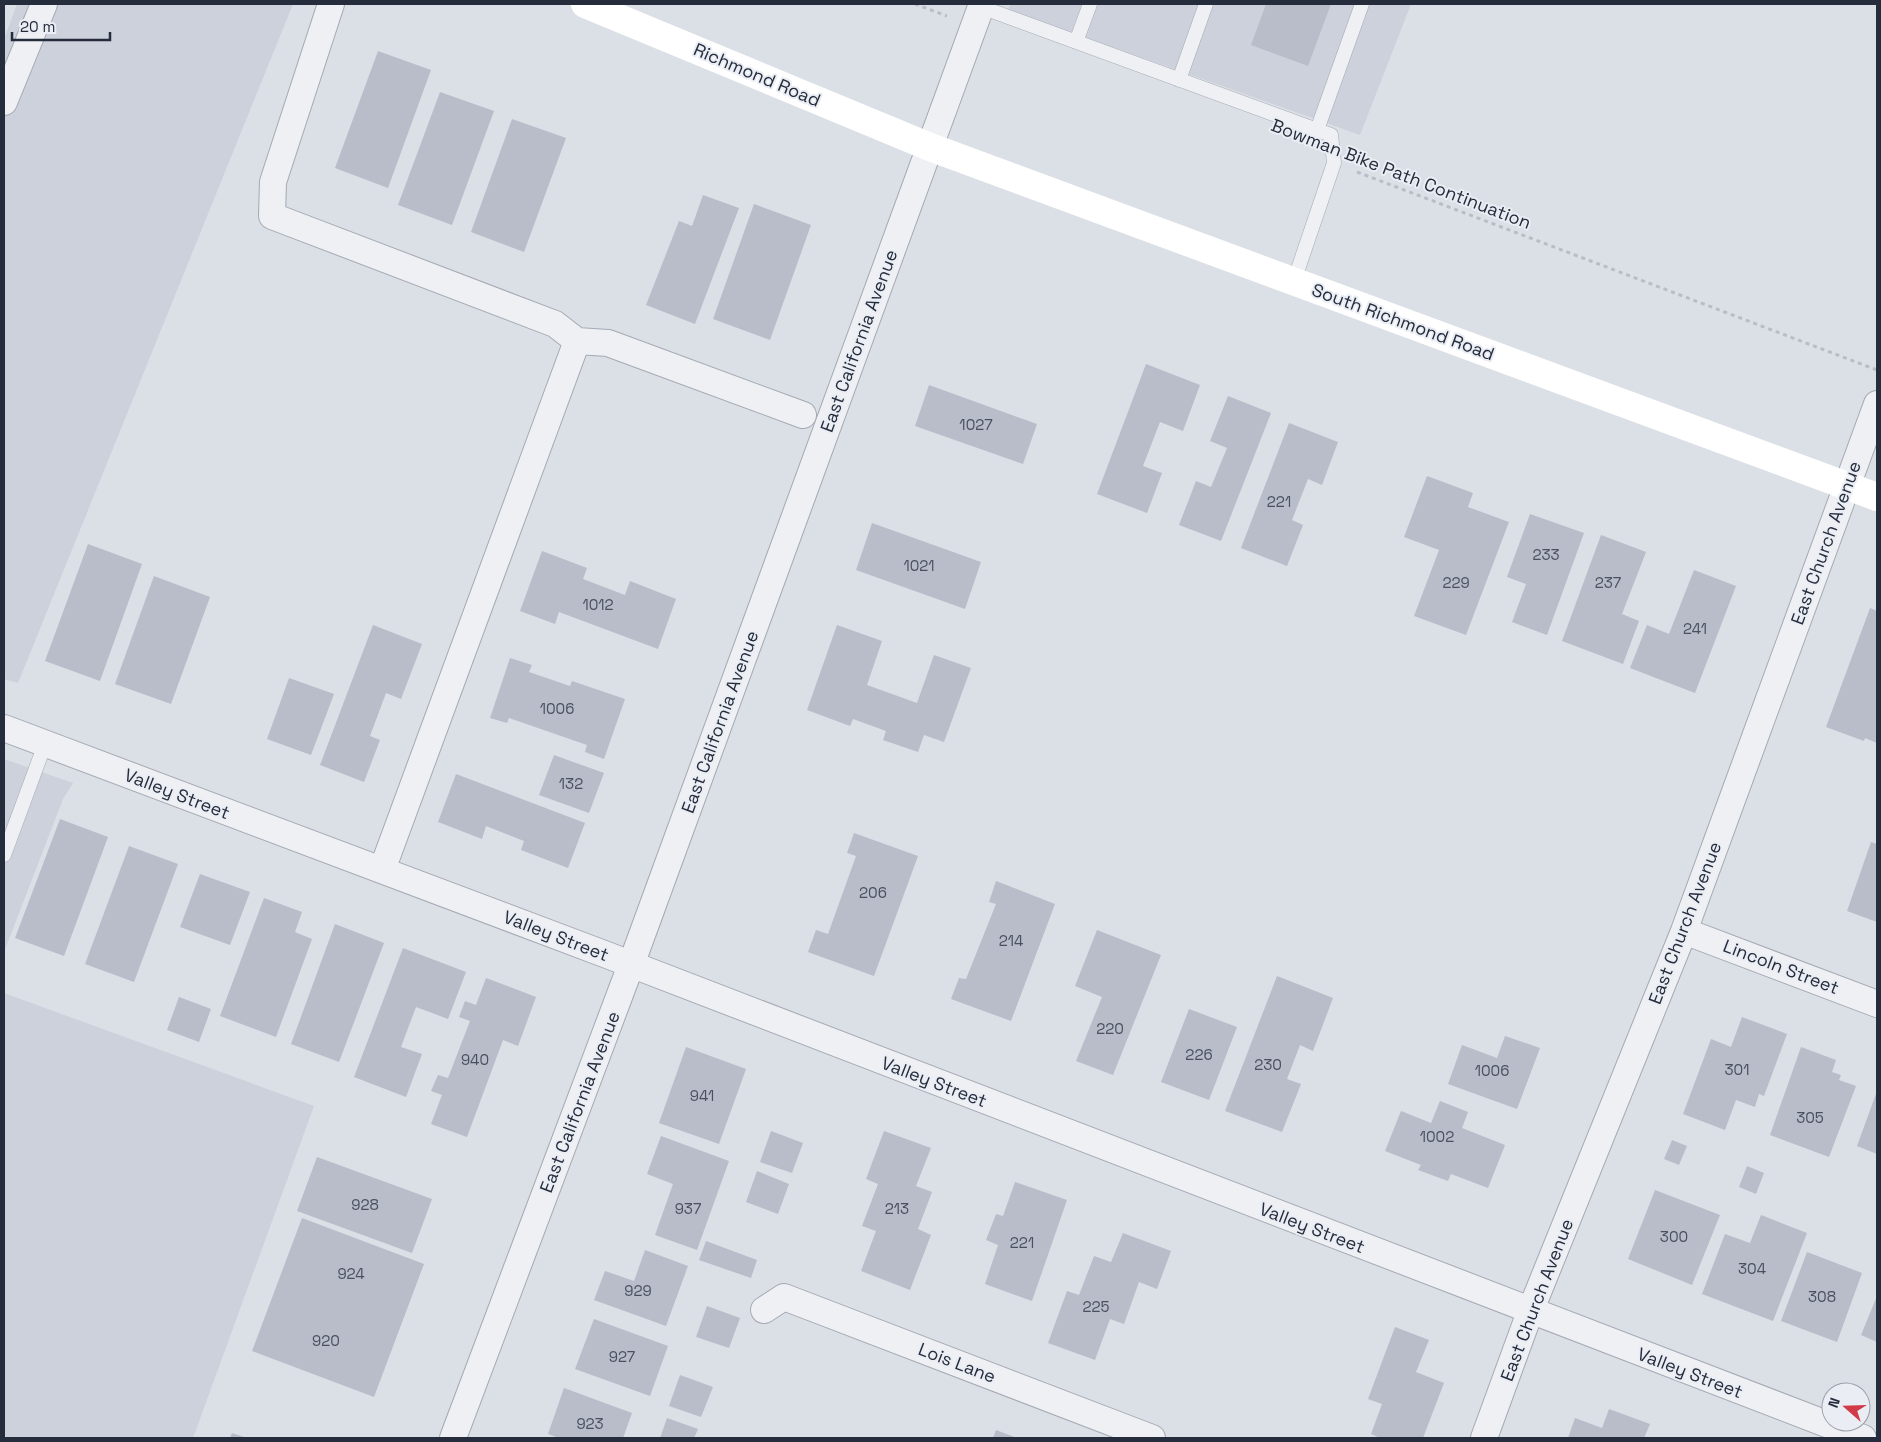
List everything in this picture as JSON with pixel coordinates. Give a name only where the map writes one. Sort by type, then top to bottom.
[{"type":"street","points":[[4,102],[44,4]]},
{"type":"street","points":[[331,4],[273,182],[272,216],[555,324],[577,341],[608,343],[803,415]]},
{"type":"street","name":"Richmond Road","points":[[586,4],[930,147]]},
{"type":"street","name":"East California Avenue","points":[[453,1438],[631,965],[979,12]]},
{"type":"street","name":"South Richmond Road","points":[[930,147],[1877,497]]},
{"type":"street","points":[[382,870],[577,341]]},
{"type":"street","name":"East Church Avenue","points":[[1484,1438],[1530,1312],[1684,931],[1877,404]]},
{"type":"street","name":"Valley Street","points":[[4,728],[631,965],[1530,1312],[1863,1438]]},
{"type":"street","name":"Lincoln Street","points":[[1684,931],[1877,1004]]},
{"type":"street","name":"Lois Lane","points":[[764,1310],[784,1297],[1152,1438]]},
{"type":"lane","points":[[1076,42],[1090,4]]},
{"type":"lane","points":[[1179,80],[1206,4]]},
{"type":"lane","points":[[1317,130],[1362,4]]},
{"type":"lane","points":[[979,12],[1076,42],[1331,135],[1334,163],[1294,281]]},
{"type":"lane","points":[[4,855],[45,744]]},
{"type":"path","points":[[915,4],[979,12]]},
{"type":"path","name":"Bowman Bike Path Continuation","points":[[1334,163],[1877,370]]},
{"type":"shaded area","points":[[17,4],[293,4],[18,683],[4,679],[4,39]]},
{"type":"shaded area","points":[[1010,4],[1411,4],[1360,135],[1008,10]]},
{"type":"shaded area","points":[[4,759],[73,783],[63,799],[4,952]]},
{"type":"shaded area","points":[[4,993],[314,1106],[193,1438],[10,1438],[4,1436]]},
{"type":"building","points":[[1266,4],[1331,4],[1308,66],[1251,45]]},
{"type":"building","points":[[378,51],[431,70],[388,188],[335,168]]},
{"type":"building","points":[[440,92],[494,111],[452,225],[398,205]]},
{"type":"building","points":[[512,119],[566,138],[524,252],[471,232]]},
{"type":"building","points":[[703,195],[739,208],[695,324],[646,305],[679,221],[692,226]]},
{"type":"building","points":[[754,204],[811,225],[770,340],[713,319]]},
{"type":"building","points":[[1146,364],[1200,385],[1183,431],[1160,422],[1143,466],[1162,473],[1147,513],[1097,494]]},
{"type":"building","points":[[929,385],[1037,424],[1023,464],[915,426]]},
{"type":"building","points":[[1228,396],[1271,413],[1221,541],[1179,525],[1196,481],[1211,487],[1227,448],[1210,441]]},
{"type":"building","points":[[1289,423],[1338,442],[1322,485],[1308,479],[1292,520],[1303,525],[1287,566],[1241,548]]},
{"type":"building","points":[[1427,476],[1473,493],[1468,507],[1509,522],[1466,635],[1414,616],[1439,550],[1404,537]]},
{"type":"building","points":[[1530,514],[1584,533],[1547,635],[1512,622],[1526,584],[1507,577]]},
{"type":"building","points":[[872,523],[981,562],[965,609],[856,570]]},
{"type":"building","points":[[1601,535],[1646,552],[1622,614],[1639,621],[1623,664],[1562,641]]},
{"type":"building","points":[[88,544],[142,564],[100,681],[45,661]]},
{"type":"building","points":[[542,551],[587,568],[583,579],[625,595],[630,581],[676,599],[658,649],[559,612],[555,624],[520,611]]},
{"type":"building","points":[[1694,570],[1736,586],[1695,693],[1630,668],[1647,625],[1669,634]]},
{"type":"building","points":[[154,576],[210,597],[171,704],[115,684]]},
{"type":"building","points":[[1870,608],[1877,611],[1877,743],[1865,738],[1864,741],[1826,727]]},
{"type":"building","points":[[373,625],[422,644],[401,699],[386,693],[370,736],[380,740],[364,782],[320,765]]},
{"type":"building","points":[[837,625],[882,641],[867,685],[917,703],[934,655],[971,668],[944,742],[924,735],[918,752],[883,740],[886,731],[853,719],[850,726],[807,710]]},
{"type":"building","points":[[510,658],[532,665],[529,672],[570,686],[572,681],[625,699],[604,759],[585,752],[587,745],[509,718],[507,723],[490,718]]},
{"type":"building","points":[[289,678],[334,694],[311,755],[267,739]]},
{"type":"building","points":[[554,755],[604,773],[589,813],[539,795]]},
{"type":"building","points":[[456,774],[585,823],[568,868],[521,850],[524,841],[486,826],[482,839],[438,822]]},
{"type":"building","points":[[60,819],[108,837],[64,956],[15,938]]},
{"type":"building","points":[[854,833],[918,856],[874,976],[808,952],[816,930],[828,934],[856,856],[847,853]]},
{"type":"building","points":[[1871,842],[1877,844],[1877,922],[1847,911]]},
{"type":"building","points":[[129,846],[178,864],[134,982],[85,964]]},
{"type":"building","points":[[200,874],[250,892],[230,945],[180,927]]},
{"type":"building","points":[[996,881],[1055,904],[1011,1021],[951,999],[959,978],[966,979],[996,904],[989,902]]},
{"type":"building","points":[[264,898],[302,912],[295,932],[312,939],[276,1037],[220,1016]]},
{"type":"building","points":[[335,924],[384,943],[339,1062],[291,1044]]},
{"type":"building","points":[[1097,930],[1161,955],[1113,1075],[1076,1061],[1102,997],[1075,986]]},
{"type":"building","points":[[403,948],[466,972],[448,1019],[416,1007],[401,1047],[422,1054],[406,1097],[354,1077]]},
{"type":"building","points":[[1277,976],[1333,998],[1313,1051],[1300,1045],[1287,1079],[1301,1084],[1282,1132],[1225,1111]]},
{"type":"building","points":[[486,978],[536,997],[518,1046],[503,1040],[467,1137],[431,1124],[442,1095],[431,1091],[438,1075],[448,1078],[470,1021],[459,1017],[465,1001],[476,1005]]},
{"type":"building","points":[[179,997],[211,1009],[199,1042],[167,1030]]},
{"type":"building","points":[[1189,1009],[1237,1027],[1209,1100],[1161,1082]]},
{"type":"building","points":[[1742,1017],[1787,1034],[1764,1096],[1759,1094],[1755,1107],[1736,1100],[1725,1130],[1683,1114],[1711,1039],[1731,1047]]},
{"type":"building","points":[[1505,1036],[1540,1048],[1517,1109],[1448,1084],[1462,1045],[1497,1058]]},
{"type":"building","points":[[686,1047],[746,1069],[719,1144],[659,1123]]},
{"type":"building","points":[[1801,1047],[1836,1060],[1832,1072],[1841,1075],[1839,1080],[1856,1086],[1829,1157],[1770,1135]]},
{"type":"building","points":[[1877,1091],[1877,1154],[1857,1146]]},
{"type":"building","points":[[1440,1101],[1468,1112],[1462,1128],[1505,1145],[1488,1188],[1451,1174],[1448,1181],[1418,1170],[1421,1165],[1385,1151],[1401,1111],[1431,1123]]},
{"type":"building","points":[[771,1131],[803,1143],[792,1173],[760,1162]]},
{"type":"building","points":[[884,1131],[931,1148],[916,1186],[932,1192],[918,1229],[931,1235],[910,1290],[861,1271],[876,1231],[862,1226],[878,1184],[866,1179]]},
{"type":"building","points":[[661,1136],[729,1161],[697,1250],[655,1235],[673,1184],[647,1174]]},
{"type":"building","points":[[1672,1140],[1687,1146],[1679,1165],[1664,1159]]},
{"type":"building","points":[[317,1157],[432,1199],[412,1253],[297,1211]]},
{"type":"building","points":[[1747,1166],[1764,1173],[1756,1194],[1739,1187]]},
{"type":"building","points":[[757,1171],[789,1184],[778,1214],[746,1202]]},
{"type":"building","points":[[1015,1182],[1067,1200],[1032,1301],[985,1284],[998,1245],[986,1240],[996,1214],[1003,1216]]},
{"type":"building","points":[[1655,1190],[1720,1215],[1692,1285],[1628,1259]]},
{"type":"building","points":[[1761,1215],[1807,1233],[1773,1321],[1702,1294],[1725,1234],[1750,1243]]},
{"type":"building","points":[[302,1218],[424,1264],[374,1397],[252,1351]]},
{"type":"building","points":[[1123,1233],[1171,1251],[1157,1289],[1139,1282],[1124,1324],[1110,1319],[1095,1360],[1048,1343],[1067,1291],[1079,1295],[1094,1256],[1111,1262]]},
{"type":"building","points":[[706,1241],[757,1260],[751,1278],[699,1260]]},
{"type":"building","points":[[645,1250],[688,1266],[666,1326],[594,1300],[605,1271],[634,1281]]},
{"type":"building","points":[[1807,1252],[1862,1273],[1837,1342],[1781,1321]]},
{"type":"building","points":[[1877,1296],[1877,1342],[1861,1335]]},
{"type":"building","points":[[707,1306],[740,1318],[729,1348],[696,1337]]},
{"type":"building","points":[[594,1319],[668,1346],[650,1396],[575,1369]]},
{"type":"building","points":[[1395,1327],[1429,1340],[1416,1372],[1444,1383],[1423,1438],[1380,1438],[1371,1434],[1382,1404],[1368,1399]]},
{"type":"building","points":[[680,1375],[713,1387],[701,1417],[669,1406]]},
{"type":"building","points":[[564,1388],[632,1413],[623,1438],[559,1438],[548,1434]]},
{"type":"building","points":[[1609,1409],[1650,1424],[1644,1438],[1568,1438],[1575,1418],[1602,1428]]},
{"type":"building","points":[[667,1418],[698,1429],[694,1438],[660,1438]]},
{"type":"building","points":[[996,1430],[1017,1438],[993,1438]]},
{"type":"building","points":[[232,1433],[247,1438],[230,1438]]}]
